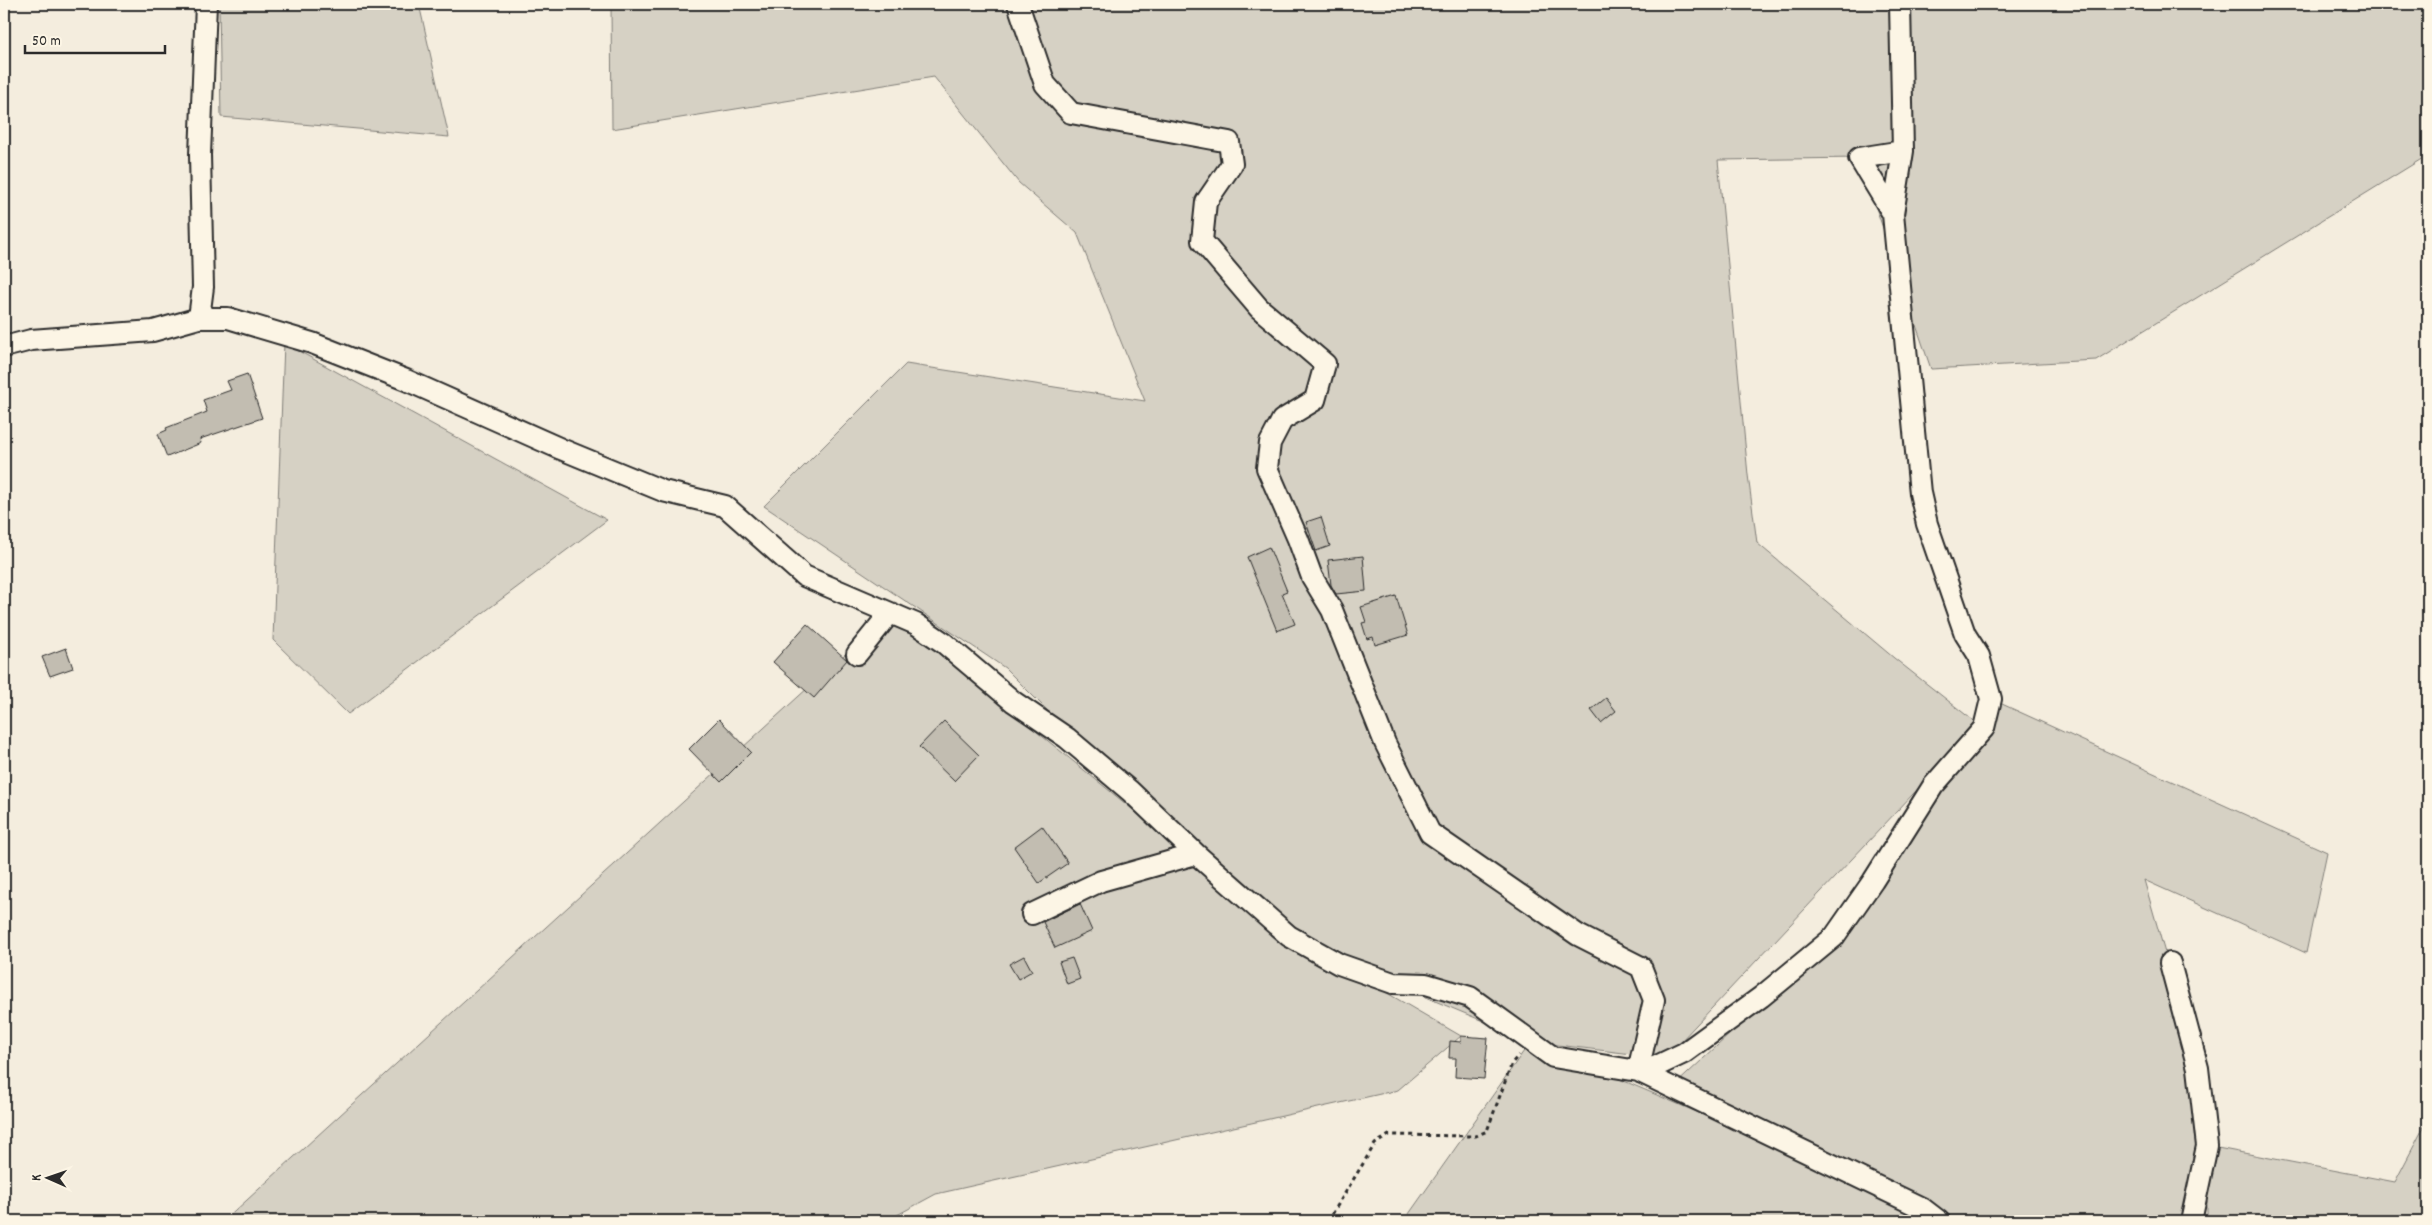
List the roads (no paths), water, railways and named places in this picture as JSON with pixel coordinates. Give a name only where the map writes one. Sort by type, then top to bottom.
[{"type":"street","points":[[199,318],[203,287],[200,155],[206,4]]},
{"type":"street","points":[[1018,4],[1045,84],[1071,113],[1229,142],[1232,164],[1206,202],[1202,240],[1259,308],[1325,364],[1315,400],[1282,420],[1270,443],[1268,468],[1312,577],[1332,610],[1386,743],[1430,833],[1578,935],[1641,967],[1654,1000],[1640,1072]]},
{"type":"street","points":[[1640,1072],[1684,1053],[1761,997],[1834,936],[1873,881],[1933,786],[1984,728],[1991,699],[1979,656],[1965,634],[1930,533],[1920,493],[1893,214],[1903,151],[1900,4]]},
{"type":"street","points":[[1893,214],[1859,158],[1903,151]]},
{"type":"street","points":[[4,347],[31,340],[153,331],[199,318],[228,318],[312,343],[406,380],[552,446],[663,491],[725,506],[804,576],[916,624],[944,643],[1014,702],[1068,738],[1130,791],[1196,854],[1289,936],[1339,964],[1393,982],[1426,984],[1470,997],[1553,1057],[1640,1072],[1922,1208],[1939,1221]]},
{"type":"street","points":[[857,654],[890,613]]},
{"type":"street","points":[[1032,914],[1101,881],[1196,854]]},
{"type":"street","points":[[2170,963],[2198,1068],[2207,1146],[2191,1221]]}]
